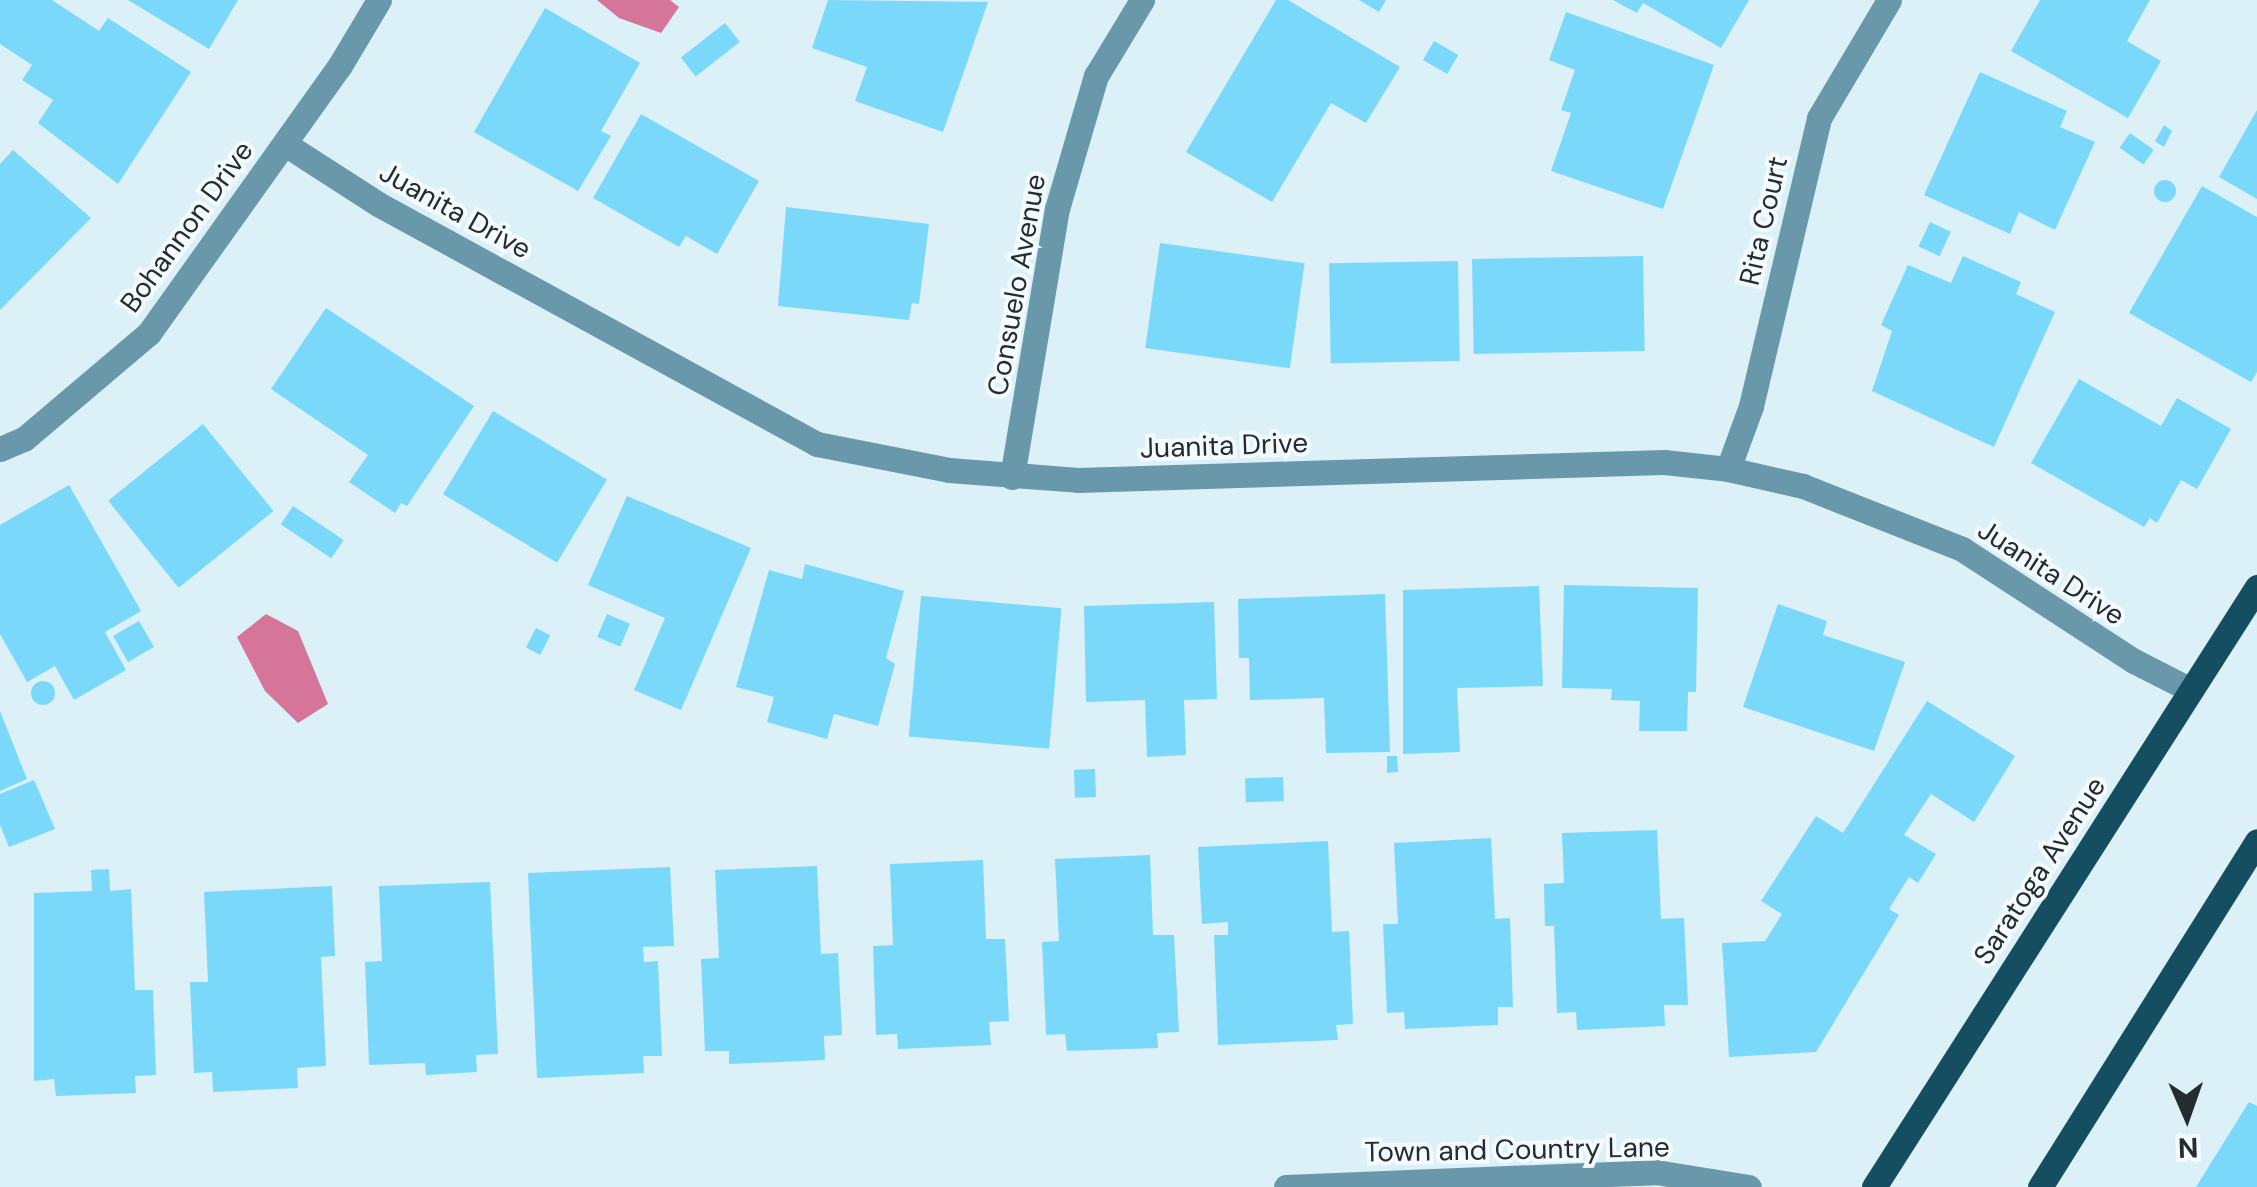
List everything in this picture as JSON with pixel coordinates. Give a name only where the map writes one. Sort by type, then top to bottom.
[{"type":"main road","name":"Saratoga Avenue","points":[[1874,1187],[2257,587]]},
{"type":"main road","points":[[2040,1187],[2257,841]]},
{"type":"street","name":"Bohannon Drive","points":[[0,449],[24,438],[149,333],[285,144],[379,0]]},
{"type":"street","name":"Consuelo Avenue","points":[[1012,476],[1056,209],[1096,76],[1142,0]]},
{"type":"street","name":"Rita Court","points":[[1728,469],[1751,406],[1818,118],[1889,0]]},
{"type":"street","name":"Juanita Drive","points":[[285,144],[378,204],[817,444],[1012,476],[1664,462],[1728,469],[1803,486],[1962,549],[2134,662],[2191,690]]},
{"type":"street","name":"Town and Country Lane","points":[[1286,1187],[1656,1172],[1750,1187]]},
{"type":"shaded area","points":[[597,0],[670,0],[679,7],[661,33],[619,18]]},
{"type":"shaded area","points":[[266,614],[298,631],[328,704],[298,723],[265,691],[237,637]]},
{"type":"building","points":[[0,0],[52,0],[99,31],[108,18],[191,72],[118,184],[38,123],[53,100],[22,80],[32,65],[0,44]]},
{"type":"building","points":[[128,0],[238,0],[209,49]]},
{"type":"building","points":[[828,0],[988,2],[943,132],[855,101],[867,67],[812,48]]},
{"type":"building","points":[[1276,0],[1288,0],[1400,67],[1366,123],[1331,103],[1272,202],[1186,152]]},
{"type":"building","points":[[1359,0],[1386,0],[1379,12]]},
{"type":"building","points":[[1613,0],[1749,0],[1721,48],[1643,3],[1637,13]]},
{"type":"building","points":[[2040,0],[2150,0],[2127,41],[2161,61],[2128,118],[2011,51]]},
{"type":"building","points":[[545,8],[640,63],[601,131],[611,136],[578,191],[474,132]]},
{"type":"building","points":[[1566,12],[1714,65],[1663,209],[1551,171],[1571,113],[1561,110],[1575,70],[1549,60]]},
{"type":"building","points":[[725,23],[740,42],[696,76],[681,57]]},
{"type":"building","points":[[1434,41],[1458,55],[1447,74],[1423,60]]},
{"type":"building","points":[[1980,72],[2067,111],[2060,127],[2095,142],[2055,230],[2019,212],[2010,234],[1924,195]]},
{"type":"building","points":[[2257,110],[2257,199],[2219,177]]},
{"type":"building","points":[[641,114],[759,181],[717,254],[686,236],[679,247],[593,198]]},
{"type":"building","points":[[2164,125],[2172,131],[2164,147],[2155,141]]},
{"type":"building","points":[[2130,133],[2154,150],[2143,164],[2120,148]]},
{"type":"building","points":[[13,150],[91,218],[0,310],[0,164]]},
{"type":"building","points":[[2165,180],[2173,183],[2173,199],[2165,202],[2157,199],[2154,191],[2157,183]]},
{"type":"building","points":[[2202,186],[2257,217],[2257,372],[2251,382],[2129,313]]},
{"type":"building","points":[[786,207],[929,224],[919,304],[912,303],[909,320],[778,306]]},
{"type":"building","points":[[1930,222],[1951,232],[1939,256],[1919,246]]},
{"type":"building","points":[[1160,243],[1305,263],[1290,368],[1145,348]]},
{"type":"building","points":[[1643,256],[1645,351],[1474,354],[1472,259]]},
{"type":"building","points":[[1963,256],[2021,282],[2016,294],[2055,312],[1994,447],[1872,391],[1892,331],[1881,325],[1908,265],[1951,283]]},
{"type":"building","points":[[1458,261],[1460,361],[1331,363],[1329,263]]},
{"type":"building","points":[[326,308],[474,406],[407,506],[401,503],[395,513],[349,482],[368,455],[271,389]]},
{"type":"building","points":[[2079,379],[2161,426],[2177,398],[2231,429],[2197,489],[2181,480],[2157,523],[2150,518],[2144,527],[2031,463]]},
{"type":"building","points":[[493,411],[607,480],[557,563],[443,494]]},
{"type":"building","points":[[203,424],[273,511],[179,588],[108,501]]},
{"type":"building","points":[[69,485],[141,611],[105,632],[126,670],[74,700],[55,666],[27,682],[0,634],[0,525]]},
{"type":"building","points":[[627,496],[751,548],[681,710],[634,690],[665,618],[588,585]]},
{"type":"building","points":[[293,506],[344,540],[331,558],[281,524]]},
{"type":"building","points":[[805,564],[904,591],[886,658],[895,664],[878,726],[834,714],[827,739],[767,722],[774,697],[736,687],[769,570],[802,579]]},
{"type":"building","points":[[1564,585],[1698,588],[1696,692],[1688,692],[1687,731],[1639,731],[1640,701],[1611,700],[1612,689],[1562,688]]},
{"type":"building","points":[[1539,586],[1543,686],[1457,688],[1460,752],[1403,754],[1403,590]]},
{"type":"building","points":[[1385,594],[1390,752],[1326,753],[1324,698],[1250,700],[1249,658],[1239,658],[1238,599]]},
{"type":"building","points":[[921,596],[1061,608],[1049,749],[909,736]]},
{"type":"building","points":[[1214,602],[1217,699],[1184,700],[1186,755],[1147,757],[1145,700],[1086,702],[1084,606]]},
{"type":"building","points":[[1778,604],[1827,621],[1823,635],[1905,662],[1874,751],[1743,707]]},
{"type":"building","points":[[607,614],[630,624],[620,647],[597,637]]},
{"type":"building","points":[[139,621],[154,647],[128,662],[113,636]]},
{"type":"building","points":[[536,628],[550,635],[540,655],[526,648]]},
{"type":"building","points":[[43,681],[52,684],[52,702],[43,705],[34,702],[31,693],[34,684]]},
{"type":"building","points":[[1927,701],[2015,756],[1974,822],[1931,794],[1904,835],[1936,854],[1918,883],[1909,877],[1889,909],[1899,915],[1816,1052],[1729,1057],[1722,943],[1765,941],[1782,914],[1761,901],[1816,816],[1843,833]]},
{"type":"building","points":[[0,711],[27,779],[0,791]]},
{"type":"building","points":[[1387,756],[1397,756],[1398,772],[1387,773]]},
{"type":"building","points":[[1095,769],[1096,797],[1075,798],[1074,770]]},
{"type":"building","points":[[1283,777],[1284,801],[1246,802],[1245,778]]},
{"type":"building","points":[[34,780],[55,829],[9,847],[0,825],[0,794]]},
{"type":"building","points":[[1657,830],[1661,919],[1684,918],[1688,1005],[1664,1005],[1665,1026],[1577,1030],[1576,1012],[1557,1013],[1554,926],[1545,926],[1544,884],[1564,883],[1562,833]]},
{"type":"building","points":[[1491,838],[1495,919],[1510,918],[1513,1007],[1498,1007],[1498,1025],[1405,1029],[1404,1012],[1387,1013],[1383,924],[1398,924],[1394,843]]},
{"type":"building","points":[[1328,841],[1332,932],[1349,931],[1353,1024],[1336,1025],[1338,1040],[1218,1045],[1214,935],[1228,935],[1228,922],[1202,924],[1198,847]]},
{"type":"building","points":[[1150,855],[1153,935],[1174,935],[1179,1032],[1157,1033],[1158,1048],[1067,1051],[1065,1034],[1046,1035],[1042,942],[1059,941],[1055,859]]},
{"type":"building","points":[[983,860],[986,939],[1005,939],[1009,1021],[989,1022],[991,1045],[898,1049],[897,1034],[876,1035],[873,946],[893,945],[890,864]]},
{"type":"building","points":[[817,866],[821,954],[838,953],[842,1035],[824,1036],[825,1060],[729,1064],[729,1051],[705,1051],[701,959],[719,958],[715,870]]},
{"type":"building","points":[[670,867],[674,946],[643,947],[644,962],[658,961],[662,1056],[643,1056],[644,1073],[537,1078],[528,873]]},
{"type":"building","points":[[109,869],[110,891],[131,889],[135,990],[153,990],[156,1075],[135,1076],[136,1093],[56,1096],[54,1079],[34,1081],[34,893],[92,891],[91,870]]},
{"type":"building","points":[[490,882],[498,1054],[476,1055],[477,1072],[426,1075],[425,1063],[369,1065],[365,962],[382,961],[379,886]]},
{"type":"building","points":[[332,886],[335,956],[321,957],[326,1066],[297,1068],[298,1088],[213,1092],[212,1072],[194,1073],[190,982],[208,982],[204,892]]},
{"type":"building","points":[[2249,1102],[2257,1106],[2257,1187],[2196,1187]]}]
